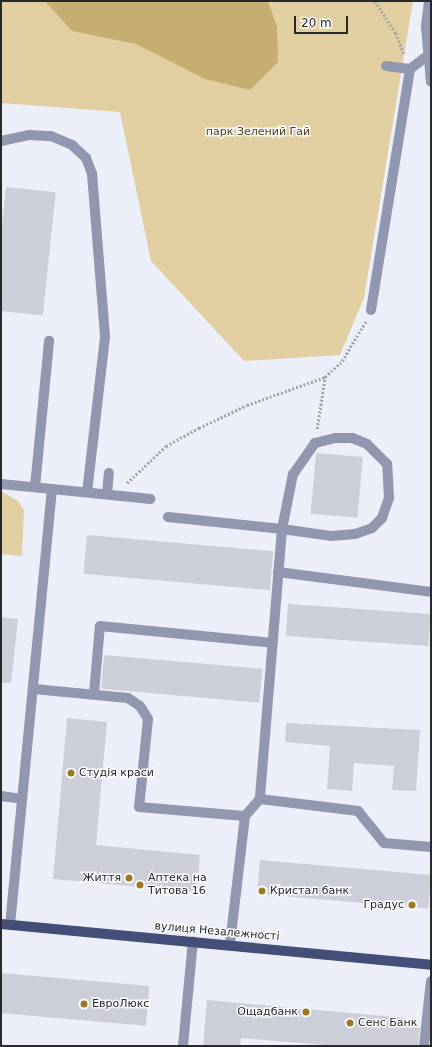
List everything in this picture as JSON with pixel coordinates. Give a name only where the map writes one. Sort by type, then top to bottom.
[{"type":"main road","name":"вулиця Незалежності","points":[[5,925],[230,944],[431,965]]},
{"type":"lane","points":[[428,1],[427,56],[431,82]]},
{"type":"lane","points":[[371,310],[410,69],[427,56]]},
{"type":"lane","points":[[386,66],[410,69]]},
{"type":"lane","points":[[1,141],[29,134],[51,136],[72,145],[86,158],[92,174],[105,337],[87,492]]},
{"type":"lane","points":[[35,487],[48,341]]},
{"type":"lane","points":[[168,518],[282,529],[331,536],[355,534],[372,528],[382,518],[390,481],[387,464],[380,454],[352,438],[315,442],[293,474],[282,529],[260,799],[244,816],[230,944]]},
{"type":"lane","points":[[110,473],[112,495]]},
{"type":"lane","points":[[1,484],[150,499]]},
{"type":"lane","points":[[5,925],[22,799],[34,689],[52,489]]},
{"type":"lane","points":[[278,572],[431,592]]},
{"type":"lane","points":[[94,693],[100,626],[272,643]]},
{"type":"lane","points":[[34,689],[94,693],[128,698],[140,706],[148,719],[139,807],[244,816]]},
{"type":"lane","points":[[1,796],[22,799]]},
{"type":"lane","points":[[260,799],[358,811],[384,843],[431,847]]},
{"type":"lane","points":[[183,1046],[193,941]]},
{"type":"lane","points":[[424,1046],[431,981]]},
{"type":"path","points":[[375,1],[396,33],[410,69]]},
{"type":"path","points":[[112,495],[166,446],[247,405],[325,377],[342,361],[371,310]]},
{"type":"path","points":[[315,442],[325,377]]},
{"type":"green space","name":"парк Зелений Гай","points":[[1,1],[413,1],[364,298],[340,355],[244,361],[151,261],[120,112],[1,103]]},
{"type":"green space","points":[[1,491],[18,501],[24,510],[22,556],[1,554]]},
{"type":"shaded area","points":[[45,1],[268,1],[277,27],[278,62],[250,90],[205,79],[136,44],[72,31]]},
{"type":"building","points":[[6,187],[56,192],[43,316],[1,311],[1,235]]},
{"type":"building","points":[[316,453],[363,457],[358,518],[311,514]]},
{"type":"building","points":[[87,535],[273,551],[270,590],[84,574]]},
{"type":"building","points":[[288,604],[431,614],[428,646],[286,636]]},
{"type":"building","points":[[1,617],[18,619],[11,683],[1,683]]},
{"type":"building","points":[[104,655],[262,669],[259,703],[101,689]]},
{"type":"building","points":[[67,718],[107,722],[96,845],[200,855],[197,892],[53,879]]},
{"type":"building","points":[[286,723],[420,730],[416,791],[392,790],[394,766],[354,763],[352,791],[327,789],[330,746],[285,742]]},
{"type":"building","points":[[260,860],[431,875],[428,909],[257,894]]},
{"type":"building","points":[[1,973],[149,986],[146,1026],[1,1013]]},
{"type":"building","points":[[207,1000],[407,1018],[406,1025],[420,1027],[418,1046],[336,1046],[241,1038],[240,1046],[203,1046]]},
{"type":"place","name":"Студія краси","points":[[71,773]]},
{"type":"place","name":"Життя","points":[[129,878]]},
{"type":"place","name":"Аптека на Титова 16","points":[[140,885]]},
{"type":"place","name":"Кристал банк","points":[[262,891]]},
{"type":"place","name":"Градус","points":[[412,905]]},
{"type":"place","name":"ЕвроЛюкс","points":[[84,1004]]},
{"type":"place","name":"Ощадбанк","points":[[306,1012]]},
{"type":"place","name":"Сенс Банк","points":[[350,1023]]}]
